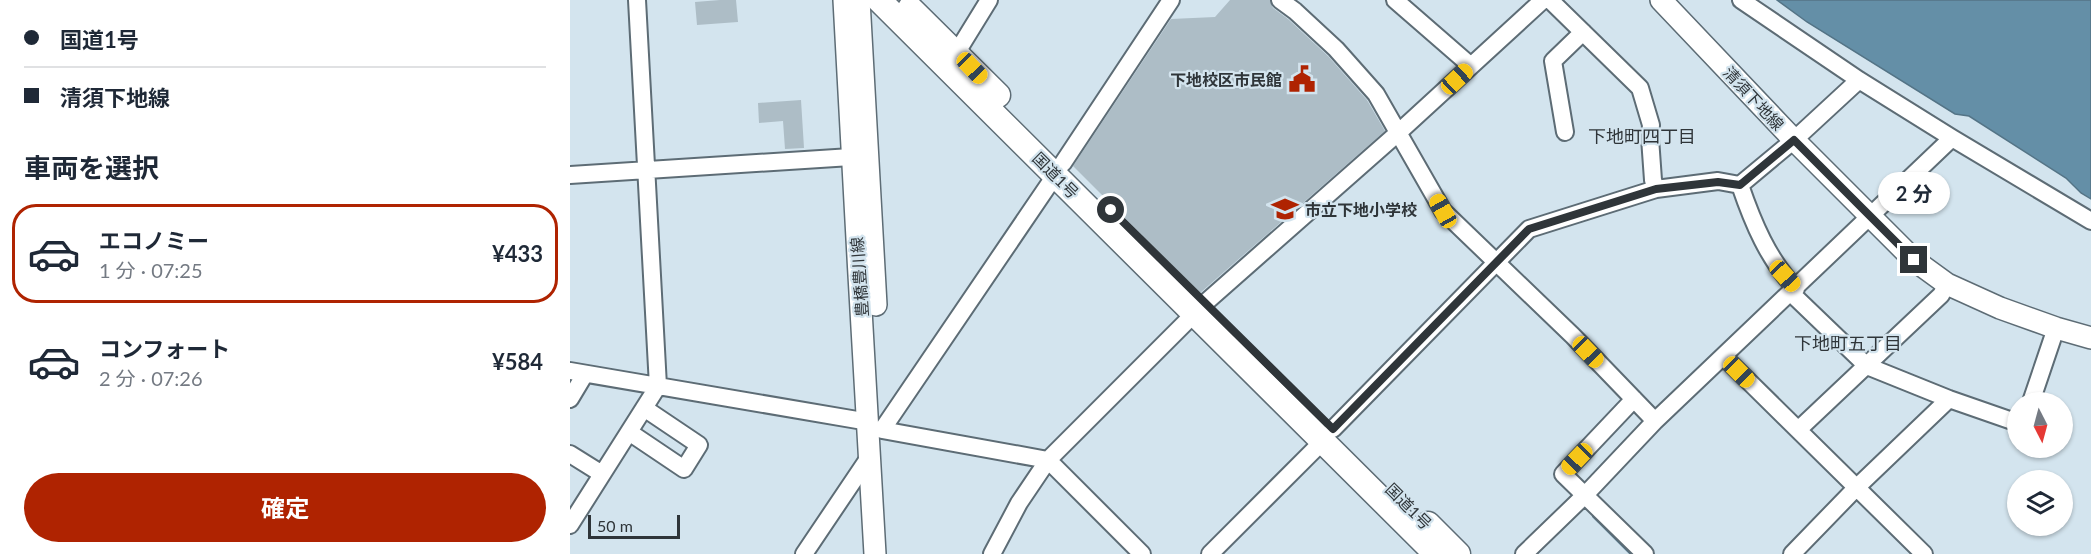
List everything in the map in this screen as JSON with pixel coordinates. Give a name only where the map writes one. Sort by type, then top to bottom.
[{"type":"highway","name":"国道1号","points":[[879,0],[1060,168],[1328,435],[1458,554]]},
{"type":"highway","name":"国道1号","points":[[902,0],[957,52],[1060,168]]},
{"type":"highway","name":"国道1号","points":[[1328,435],[1436,554]]},
{"type":"main road","name":"豊橋豊川線","points":[[844,0],[851,157],[889,554]]},
{"type":"main road","name":"豊橋豊川線","points":[[859,0],[876,426],[870,456],[875,554]]},
{"type":"main road","name":"清須下地線","points":[[1661,0],[1794,140],[1914,260],[1947,284],[2000,308],[2091,338]]},
{"type":"street","points":[[570,525],[658,386],[637,0]]},
{"type":"street","points":[[957,52],[989,0]]},
{"type":"street","points":[[876,426],[1060,168],[1171,0]]},
{"type":"street","points":[[1280,0],[1300,5],[1377,94],[1443,211],[1573,336],[1655,421]]},
{"type":"street","points":[[1395,0],[1471,66]]},
{"type":"street","points":[[992,554],[1019,504],[1048,460],[1200,308],[1399,132],[1543,0]]},
{"type":"street","points":[[1550,0],[1640,88],[1651,125],[1653,180],[1656,189]]},
{"type":"street","points":[[1742,0],[1858,80],[2091,221]]},
{"type":"street","points":[[1565,132],[1553,61],[1583,32]]},
{"type":"street","points":[[1210,554],[1529,229],[1656,189],[1718,182],[1740,185],[1794,140],[1858,80]]},
{"type":"street","points":[[1524,554],[1586,495],[1655,421],[1952,138]]},
{"type":"street","points":[[570,175],[851,157]]},
{"type":"street","points":[[1740,185],[1760,237],[1794,291],[1867,366],[2007,419]]},
{"type":"street","points":[[1798,430],[1941,295],[1947,284]]},
{"type":"street","points":[[2034,392],[2056,328]]},
{"type":"street","points":[[1724,357],[1924,554]]},
{"type":"street","points":[[570,399],[577,372],[876,426],[1048,460],[1142,554]]},
{"type":"street","points":[[1634,399],[1563,474],[1645,554]]},
{"type":"street","points":[[1792,554],[1856,488],[1949,399]]},
{"type":"street","points":[[629,432],[684,469],[699,445],[644,408]]},
{"type":"street","points":[[570,454],[602,474]]},
{"type":"street","points":[[804,554],[870,456]]},
{"type":"water","points":[[1777,0],[2091,0],[2091,199],[2081,193],[2066,178],[1969,116],[1955,114],[1807,22]]},
{"type":"building","points":[[736,0],[738,22],[697,25],[695,2]]},
{"type":"building","points":[[1230,0],[1270,0],[1273,8],[1328,56],[1367,100],[1385,131],[1200,293],[1073,166],[1171,19],[1215,17]]},
{"type":"building","points":[[801,100],[804,148],[785,149],[783,121],[759,123],[758,103]]},
{"type":"waterway","points":[[1594,516],[1632,554]]},
{"type":"place","name":"下地校区市民館","points":[[1302,79]]},
{"type":"place","name":"市立下地小学校","points":[[1285,209]]},
{"type":"district","name":"下地町四丁目","points":[[1642,136]]},
{"type":"district","name":"下地町五丁目","points":[[1848,343]]},
{"type":"route","points":[[1111,210],[1333,429],[1529,229],[1656,189],[1718,182],[1740,185],[1794,140],[1914,260]]}]
